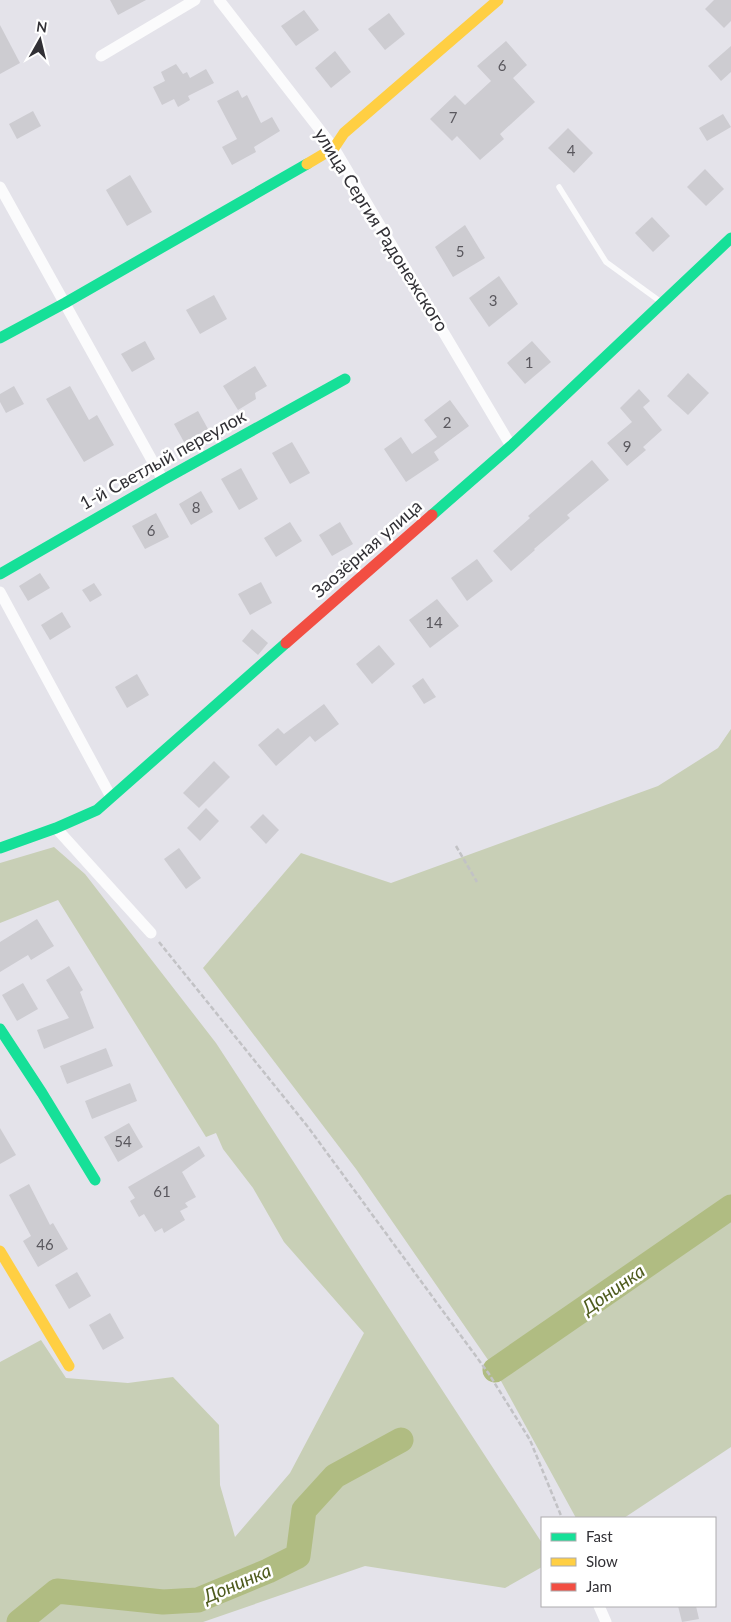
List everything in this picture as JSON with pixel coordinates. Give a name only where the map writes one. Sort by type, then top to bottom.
[{"type":"street","points":[[101,56],[195,0]]},
{"type":"street","name":"улица Сергия Радонежского","points":[[218,0],[334,148],[511,446]]},
{"type":"street","points":[[0,338],[65,303],[334,148],[344,133],[498,0]]},
{"type":"street","points":[[0,187],[163,480]]},
{"type":"street","name":"Заозёрная улица","points":[[0,848],[56,828],[97,810],[511,446],[731,238]]},
{"type":"street","name":"1-й Светлый переулок","points":[[0,574],[163,480],[345,379]]},
{"type":"street","points":[[0,592],[110,797]]},
{"type":"street","points":[[56,828],[151,933]]},
{"type":"street","points":[[0,1029],[42,1092],[95,1180]]},
{"type":"street","points":[[0,1251],[69,1366]]},
{"type":"street","points":[[599,1607],[606,1622]]},
{"type":"lane","points":[[558,188],[606,262],[662,303]]},
{"type":"path","points":[[456,846],[477,882]]},
{"type":"path","points":[[151,933],[308,1127],[489,1374],[530,1440],[562,1517]]},
{"type":"green space","points":[[731,729],[731,1447],[626,1517],[575,1517],[495,1370],[356,1169],[203,968],[301,853],[391,883],[658,786],[718,748]]},
{"type":"green space","points":[[54,847],[85,874],[216,1043],[541,1541],[541,1568],[505,1588],[365,1566],[203,1622],[0,1622],[0,1362],[41,1340],[66,1378],[128,1383],[173,1377],[219,1425],[220,1485],[235,1537],[290,1473],[364,1333],[284,1242],[253,1188],[223,1149],[216,1133],[206,1137],[58,900],[0,923],[0,863]]},
{"type":"building","points":[[110,0],[146,0],[118,15]]},
{"type":"building","points":[[714,0],[731,0],[731,21],[724,28],[705,9]]},
{"type":"building","points":[[304,10],[319,30],[296,46],[281,26]]},
{"type":"building","points":[[389,13],[405,34],[385,50],[368,29]]},
{"type":"building","points":[[0,25],[20,63],[0,74]]},
{"type":"building","points":[[506,41],[527,65],[513,78],[535,102],[500,134],[504,139],[480,160],[457,136],[452,141],[430,119],[455,95],[465,105],[491,81],[477,66]]},
{"type":"building","points":[[731,46],[731,72],[721,81],[708,66]]},
{"type":"building","points":[[335,51],[351,72],[331,88],[315,68]]},
{"type":"building","points":[[176,64],[183,74],[187,72],[190,78],[206,69],[214,83],[188,96],[190,100],[178,107],[174,99],[162,105],[153,87],[165,81],[161,72]]},
{"type":"building","points":[[238,90],[242,98],[247,95],[261,123],[272,117],[280,131],[254,147],[256,152],[232,165],[222,147],[237,139],[217,101]]},
{"type":"building","points":[[33,111],[41,126],[17,139],[9,124]]},
{"type":"building","points":[[723,114],[731,127],[707,141],[699,128]]},
{"type":"building","points":[[568,128],[593,153],[574,173],[548,148]]},
{"type":"building","points":[[705,169],[724,189],[706,206],[687,187]]},
{"type":"building","points":[[130,175],[152,212],[127,226],[106,190]]},
{"type":"building","points":[[652,217],[670,236],[653,252],[635,233]]},
{"type":"building","points":[[465,225],[485,258],[453,277],[435,247]]},
{"type":"building","points":[[499,276],[518,304],[489,327],[469,298]]},
{"type":"building","points":[[214,295],[227,319],[200,334],[186,310]]},
{"type":"building","points":[[145,341],[155,359],[132,372],[121,354]]},
{"type":"building","points":[[532,341],[551,362],[525,384],[507,363]]},
{"type":"building","points":[[255,366],[267,386],[255,393],[256,399],[238,410],[223,386]]},
{"type":"building","points":[[688,373],[709,393],[688,415],[667,396]]},
{"type":"building","points":[[14,386],[24,404],[6,413],[0,402],[0,394]]},
{"type":"building","points":[[70,386],[89,420],[97,415],[114,445],[84,462],[46,399]]},
{"type":"building","points":[[639,389],[650,401],[643,407],[662,430],[643,447],[646,450],[627,466],[607,443],[632,422],[620,408]]},
{"type":"building","points":[[450,400],[469,426],[434,452],[439,460],[406,482],[384,449],[401,437],[412,454],[437,437],[424,420]]},
{"type":"building","points":[[198,411],[208,429],[184,442],[174,424]]},
{"type":"building","points":[[292,442],[310,473],[290,484],[272,453]]},
{"type":"building","points":[[592,460],[609,480],[567,515],[570,518],[511,571],[493,551],[530,518],[528,516]]},
{"type":"building","points":[[241,468],[258,499],[239,510],[221,479]]},
{"type":"building","points":[[201,491],[213,512],[191,525],[179,504]]},
{"type":"building","points":[[156,513],[169,537],[145,549],[132,526]]},
{"type":"building","points":[[290,522],[302,541],[276,557],[264,538]]},
{"type":"building","points":[[340,522],[353,544],[332,556],[319,535]]},
{"type":"building","points":[[477,559],[493,581],[467,601],[451,578]]},
{"type":"building","points":[[40,573],[50,588],[28,601],[19,586]]},
{"type":"building","points":[[261,582],[272,603],[250,615],[238,594]]},
{"type":"building","points":[[94,583],[102,595],[90,602],[82,590]]},
{"type":"building","points":[[437,599],[459,626],[430,648],[409,620]]},
{"type":"building","points":[[62,612],[71,627],[50,640],[41,625]]},
{"type":"building","points":[[252,629],[268,643],[258,655],[242,641]]},
{"type":"building","points":[[379,645],[395,664],[372,684],[356,664]]},
{"type":"building","points":[[137,674],[149,695],[127,708],[115,687]]},
{"type":"building","points":[[423,678],[436,697],[424,704],[412,686]]},
{"type":"building","points":[[324,704],[339,724],[315,742],[310,736],[276,766],[258,745],[278,728],[284,734]]},
{"type":"building","points":[[214,761],[230,777],[199,808],[183,793]]},
{"type":"building","points":[[206,808],[219,821],[200,841],[187,828]]},
{"type":"building","points":[[263,814],[279,830],[266,844],[250,827]]},
{"type":"building","points":[[179,848],[201,878],[186,889],[164,859]]},
{"type":"building","points":[[37,919],[54,946],[31,960],[28,955],[0,972],[0,942]]},
{"type":"building","points":[[69,966],[83,990],[80,992],[94,1028],[44,1049],[37,1030],[69,1018],[46,980]]},
{"type":"building","points":[[23,983],[38,1009],[17,1021],[2,995]]},
{"type":"building","points":[[106,1048],[113,1066],[67,1084],[60,1066]]},
{"type":"building","points":[[130,1083],[137,1101],[92,1119],[85,1101]]},
{"type":"building","points":[[129,1123],[143,1147],[118,1162],[104,1137]]},
{"type":"building","points":[[0,1128],[16,1155],[0,1164]]},
{"type":"building","points":[[199,1146],[205,1156],[182,1172],[196,1197],[185,1203],[188,1207],[180,1211],[185,1220],[164,1233],[162,1228],[155,1232],[144,1214],[139,1217],[130,1201],[135,1198],[128,1187]]},
{"type":"building","points":[[29,1184],[50,1225],[53,1223],[68,1249],[38,1267],[23,1241],[31,1236],[9,1195]]},
{"type":"building","points":[[77,1272],[91,1296],[69,1309],[55,1285]]},
{"type":"building","points":[[110,1313],[124,1338],[103,1350],[89,1325]]},
{"type":"building","points":[[678,1607],[696,1607],[699,1619],[682,1622]]},
{"type":"waterway","name":"Донинка","points":[[495,1370],[731,1207]]},
{"type":"waterway","name":"Донинка","points":[[19,1622],[57,1591],[163,1602],[198,1600],[268,1571],[298,1556],[304,1510],[335,1476],[401,1440]]},
{"type":"traffic: fast","points":[[0,338],[65,303],[307,164]]},
{"type":"traffic: fast","points":[[432,515],[511,446],[731,238]]},
{"type":"traffic: fast","points":[[0,574],[163,480],[345,379]]},
{"type":"traffic: fast","points":[[0,848],[56,828],[97,810],[286,643]]},
{"type":"traffic: fast","points":[[0,1029],[95,1180]]},
{"type":"traffic: slow","points":[[307,164],[334,148],[344,133],[498,0]]},
{"type":"traffic: slow","points":[[0,1251],[69,1366]]},
{"type":"traffic: jam","points":[[286,643],[432,515]]}]
